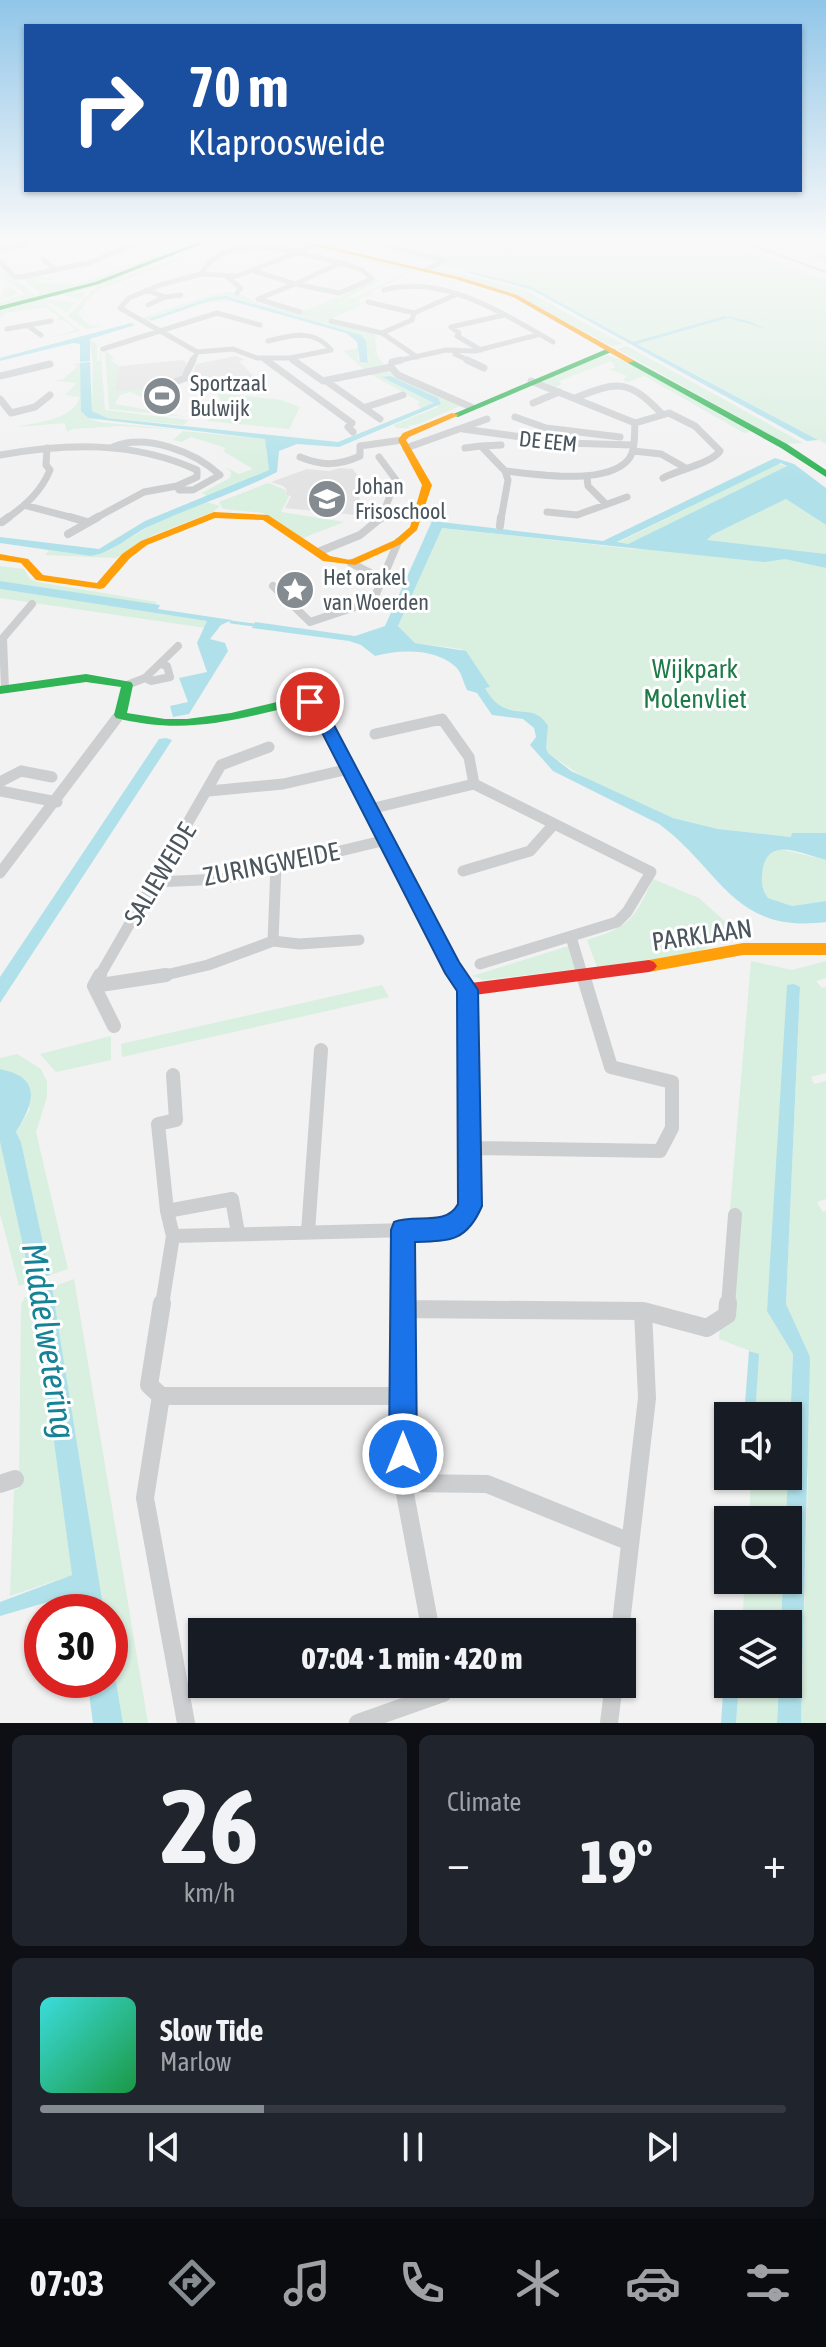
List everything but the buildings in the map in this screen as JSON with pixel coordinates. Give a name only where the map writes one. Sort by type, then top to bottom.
[{"type":"street","points":[[136,318],[197,352],[223,349],[263,358],[290,358],[331,350],[319,339],[299,334],[268,341]]},
{"type":"street","points":[[103,349],[200,318]]},
{"type":"street","points":[[236,318],[260,325]]},
{"type":"street","points":[[382,333],[412,318]]},
{"type":"street","points":[[481,350],[457,336],[459,333],[451,327],[489,318]]},
{"type":"street","points":[[510,318],[553,342]]},
{"type":"street","points":[[555,318],[784,446],[826,474]]},
{"type":"street","points":[[0,336],[51,321]]},
{"type":"street","points":[[331,321],[382,333],[417,357]]},
{"type":"street","points":[[7,329],[30,327],[41,335]]},
{"type":"street","points":[[391,367],[392,362],[456,350],[481,350],[537,335]]},
{"type":"street","points":[[456,350],[455,354],[484,368]]},
{"type":"street","points":[[351,563],[398,542],[414,528],[427,485],[404,444],[406,435],[612,350]]},
{"type":"street","points":[[197,352],[186,374],[198,387]]},
{"type":"street","points":[[263,358],[352,423],[348,427],[353,432]]},
{"type":"street","points":[[290,358],[380,419]]},
{"type":"street","points":[[0,376],[24,371],[35,373],[47,366]]},
{"type":"street","points":[[326,381],[391,367]]},
{"type":"street","points":[[391,367],[398,375],[471,407]]},
{"type":"street","points":[[167,385],[188,377]]},
{"type":"street","points":[[531,381],[635,423],[661,413],[680,416],[720,451],[715,458],[684,467],[663,478]]},
{"type":"street","points":[[575,398],[613,383],[622,383],[638,388],[661,413]]},
{"type":"street","points":[[533,403],[559,392]]},
{"type":"street","points":[[0,399],[11,417],[35,407],[50,395]]},
{"type":"street","points":[[366,407],[403,395]]},
{"type":"street","points":[[515,417],[546,428],[633,445],[661,454],[684,467]]},
{"type":"street","name":"DE EEM","points":[[300,457],[319,465],[338,466],[360,456],[360,446],[404,444],[463,429],[487,419]]},
{"type":"street","points":[[505,471],[587,478],[627,462],[633,445],[635,423]]},
{"type":"street","name":"DE EEM","points":[[463,429],[566,443],[633,445]]},
{"type":"street","points":[[113,447],[121,441],[184,453],[220,472],[219,478],[188,492],[177,486]]},
{"type":"street","name":"DE EEM","points":[[465,448],[501,445]]},
{"type":"street","points":[[481,446],[505,471],[508,480],[500,526]]},
{"type":"street","points":[[0,455],[47,448],[113,447],[149,452],[197,470],[197,477],[177,486],[144,492],[68,534]]},
{"type":"street","points":[[2,522],[38,492],[48,476],[47,448]]},
{"type":"street","points":[[318,552],[375,528],[382,519],[396,480],[379,457]]},
{"type":"street","points":[[194,468],[205,463]]},
{"type":"street","points":[[587,478],[588,486],[605,503]]},
{"type":"street","points":[[547,512],[577,515],[627,497]]},
{"type":"street","points":[[0,510],[21,508],[87,522]]},
{"type":"street","points":[[0,557],[24,561],[40,578],[100,586],[126,556],[144,543],[214,515],[265,517],[327,559],[351,563],[382,579]]},
{"type":"street","points":[[273,586],[310,622],[373,601],[398,542]]},
{"type":"street","points":[[32,604],[3,638],[3,689],[86,678],[127,685],[145,678],[178,646]]},
{"type":"street","points":[[145,678],[151,681],[170,677],[167,666],[161,664]]},
{"type":"street","points":[[0,873],[49,806],[57,802],[119,710],[127,685]]},
{"type":"street","points":[[119,710],[132,721],[177,726],[203,724],[298,701],[310,702],[317,708],[452,968],[467,990],[470,1206],[462,1221],[447,1229],[173,1236]]},
{"type":"street","points":[[375,734],[442,719],[469,757],[474,784]]},
{"type":"street","name":"SALIEWEIDE","points":[[94,986],[209,791],[221,765],[269,747]]},
{"type":"street","points":[[209,791],[283,784],[349,769]]},
{"type":"street","points":[[0,782],[21,771],[52,777]]},
{"type":"street","points":[[370,809],[474,784],[651,872],[627,912],[617,922],[480,964]]},
{"type":"street","points":[[0,791],[57,802]]},
{"type":"street","points":[[463,871],[530,851],[554,824]]},
{"type":"street","name":"ZURINGWEIDE","points":[[155,882],[223,879],[386,840]]},
{"type":"street","points":[[273,941],[276,866]]},
{"type":"street","points":[[471,1148],[660,1151],[672,1128],[672,1082],[611,1067],[571,937]]},
{"type":"street","points":[[114,1026],[94,986],[150,979],[208,965],[273,941],[299,944],[359,940]]},
{"type":"street","name":"PARKLAAN","points":[[467,990],[720,956],[743,949],[826,949]]},
{"type":"street","points":[[308,1232],[321,1050]]},
{"type":"street","points":[[173,1075],[176,1120],[158,1124],[167,1211],[173,1236],[149,1385],[161,1396],[403,1396]]},
{"type":"street","points":[[167,1211],[232,1199],[238,1233]]},
{"type":"street","points":[[403,1309],[643,1311],[707,1328],[727,1315],[735,1215]]},
{"type":"street","points":[[403,1230],[403,1483],[428,1618]]},
{"type":"street","points":[[622,1618],[647,1398],[643,1311]]},
{"type":"street","points":[[161,1396],[145,1498],[186,1723]]},
{"type":"street","points":[[403,1483],[487,1484],[630,1542]]},
{"type":"street","points":[[358,1723],[429,1698]]},
{"type":"street","points":[[609,1723],[612,1698]]},
{"type":"shaded area","points":[[236,356],[245,360],[239,361],[254,377],[245,379],[252,386],[216,390],[204,387],[192,376],[196,364]]},
{"type":"shaded area","points":[[183,360],[187,364],[182,378],[149,390],[114,391],[120,366]]},
{"type":"shaded area","points":[[307,469],[329,471],[353,469],[360,479],[359,510],[356,515],[285,508],[291,496],[285,495],[287,490],[283,486],[271,482]]},
{"type":"green space","points":[[65,318],[80,331],[48,338],[76,330],[63,320],[54,321]]},
{"type":"green space","points":[[71,318],[82,318],[88,325],[100,327],[86,329]]},
{"type":"green space","points":[[301,318],[333,318],[327,321],[375,334],[377,356],[386,367],[366,371],[343,351],[358,348],[358,359],[366,364],[369,360],[364,338]]},
{"type":"green space","points":[[560,318],[576,318],[623,344],[611,346]]},
{"type":"green space","points":[[590,318],[716,318],[633,342]]},
{"type":"green space","points":[[727,318],[766,328],[737,318],[826,318],[826,444],[636,343]]},
{"type":"green space","points":[[89,339],[97,344],[97,361],[100,361],[100,342],[105,410],[188,420],[184,425],[107,418],[92,411],[93,361]]},
{"type":"green space","points":[[627,346],[803,443],[786,444],[617,349]]},
{"type":"green space","points":[[105,350],[114,358],[110,360],[120,366],[114,391],[153,389],[144,398],[130,392],[120,395],[115,404],[187,417],[109,409]]},
{"type":"green space","points":[[606,355],[628,362],[751,432],[744,433],[644,376],[628,382],[623,380],[627,376],[609,369],[616,368],[611,361],[559,381],[562,384],[556,387],[542,381]]},
{"type":"green space","points":[[80,363],[86,417],[99,422],[180,430],[120,426],[72,429],[67,432],[65,423],[17,427],[54,419],[76,405],[80,397],[65,395],[77,383],[55,381],[63,379],[78,366],[73,365]]},
{"type":"green space","points":[[390,370],[460,406],[408,426],[410,428],[396,428],[394,425],[438,407],[438,398],[383,377],[435,403],[422,409],[417,404],[420,402],[370,374]]},
{"type":"green space","points":[[218,393],[282,400],[300,407],[289,429],[207,421],[221,402]]},
{"type":"green space","points":[[183,431],[265,439],[269,470],[207,496],[202,493],[230,478],[231,472],[225,467],[239,474],[253,469],[223,451],[226,448],[191,437],[182,442],[173,440]]},
{"type":"green space","points":[[778,464],[787,466],[628,544],[617,543]]},
{"type":"green space","points":[[268,483],[286,490],[285,495],[289,496],[281,512],[344,522],[303,538],[263,513],[223,509],[219,502]]},
{"type":"green space","name":"Wijkpark Molenvliet","points":[[786,499],[826,525],[826,554],[792,550],[793,560],[826,568],[826,833],[793,833],[792,837],[718,829],[673,818],[583,777],[548,753],[529,712],[507,709],[493,701],[484,688],[489,687],[461,649],[415,643],[398,626],[441,528],[633,549],[673,550],[711,542],[707,539],[712,535]]},
{"type":"green space","points":[[206,502],[220,506],[213,512],[151,536],[116,558],[45,555],[49,550],[91,556],[109,551],[153,524]]},
{"type":"green space","points":[[0,566],[24,569],[30,579],[37,582],[157,602],[155,605],[0,581]]},
{"type":"green space","points":[[0,589],[209,623],[206,628],[0,598]]},
{"type":"green space","points":[[780,849],[826,860],[826,901],[792,906],[768,898],[762,882],[764,865],[767,853]]},
{"type":"green space","points":[[653,879],[699,898],[739,934],[687,956],[597,967],[587,940],[613,930],[629,919],[636,912]]},
{"type":"green space","points":[[569,946],[578,969],[484,980],[472,976]]},
{"type":"green space","points":[[751,961],[792,970],[826,961],[826,978],[816,981],[822,988],[826,987],[826,1073],[811,1077],[814,1084],[826,1081],[826,1199],[817,1202],[823,1212],[826,1211],[826,1723],[801,1723],[808,1476],[802,1402],[786,1304],[800,988],[794,984],[767,1311],[793,1353],[791,1402],[756,1402],[758,1354],[719,1339]]},
{"type":"green space","points":[[382,985],[389,997],[122,1057],[121,1044]]},
{"type":"green space","points":[[111,1036],[111,1060],[56,1072],[40,1054]]},
{"type":"green space","points":[[17,1054],[41,1069],[47,1081],[47,1097],[36,1132],[68,1269],[50,1275],[21,1142],[16,1132],[30,1109],[9,1071],[0,1069],[0,1058]]},
{"type":"green space","points":[[0,1142],[31,1282],[19,1286],[0,1214]]},
{"type":"green space","points":[[74,1279],[126,1594],[101,1594],[52,1287]]},
{"type":"green space","points":[[34,1294],[72,1575],[10,1596],[14,1490],[19,1488],[21,1304],[25,1297]]},
{"type":"green space","points":[[750,1490],[787,1490],[787,1506],[750,1506]]},
{"type":"green space","points":[[744,1594],[782,1594],[782,1610],[743,1610]]},
{"type":"green space","points":[[128,1603],[148,1723],[123,1723],[119,1698],[128,1698]]},
{"type":"green space","points":[[738,1698],[778,1698],[777,1723],[736,1723]]},
{"type":"water","points":[[294,318],[361,335],[366,341],[368,363],[360,362],[357,342],[346,333]]},
{"type":"water","points":[[584,318],[590,318],[633,342],[716,318],[727,318],[637,344],[818,440],[807,441]]},
{"type":"water","points":[[729,318],[746,320],[767,329]]},
{"type":"water","points":[[131,323],[135,325],[90,339],[90,361],[80,362],[80,344],[73,343],[0,361],[0,358]]},
{"type":"water","points":[[90,362],[92,411],[107,418],[338,442],[434,403],[382,377],[390,376],[438,398],[441,404],[339,447],[297,444],[279,451],[277,472],[152,525],[100,554],[91,556],[0,543],[0,537],[99,549],[145,521],[269,470],[265,439],[88,418],[81,411],[80,363]]},
{"type":"water","points":[[775,458],[794,464],[826,488],[826,525],[786,499],[707,540],[826,554],[826,568],[785,559],[765,562],[442,528],[398,626],[415,643],[466,651],[490,687],[485,688],[493,700],[510,710],[542,718],[548,726],[548,753],[571,771],[673,818],[718,829],[791,837],[792,833],[826,833],[826,860],[797,851],[772,852],[766,858],[762,880],[768,898],[792,906],[826,901],[826,922],[794,923],[769,918],[748,908],[659,824],[553,771],[530,745],[536,737],[534,728],[523,719],[492,715],[477,693],[467,690],[458,669],[448,661],[417,652],[375,656],[361,645],[349,641],[252,628],[255,622],[355,636],[385,626],[432,521],[603,541]],"holes":[[[781,463],[787,466],[628,544],[617,542]]]},
{"type":"water","points":[[0,581],[160,605],[158,609],[232,620],[221,625],[210,639],[225,643],[228,651],[189,714],[173,717],[170,706],[188,702],[179,678],[207,672],[197,643],[207,621],[0,589]]},
{"type":"water","points":[[159,739],[172,740],[0,1003],[0,977]]},
{"type":"water","points":[[787,985],[800,987],[786,1304],[810,1357],[802,1682],[802,1610],[782,1610],[782,1594],[802,1594],[802,1506],[787,1506],[787,1490],[802,1490],[802,1402],[791,1402],[793,1354],[767,1311]]},
{"type":"water","points":[[0,1069],[23,1079],[31,1093],[27,1112],[16,1132],[21,1142],[50,1275],[31,1282],[0,1142]]},
{"type":"water","points":[[52,1287],[101,1594],[24,1594],[24,1609],[0,1616],[0,1602],[72,1575],[34,1294]]},
{"type":"water","points":[[749,1351],[759,1354],[756,1402],[745,1402]]},
{"type":"water","points":[[90,1698],[119,1698],[123,1723],[93,1723]]},
{"type":"water","points":[[723,1698],[738,1698],[736,1723],[721,1723]]},
{"type":"water","points":[[778,1698],[802,1698],[801,1723],[777,1723]]},
{"type":"waterway","points":[[231,622],[254,625]]},
{"type":"waterway","name":"Middelwetering","points":[[41,1276],[44,1295]]},
{"type":"traffic: fast","points":[[455,415],[612,350]]},
{"type":"traffic: fast","points":[[631,361],[784,446],[826,474]]},
{"type":"traffic: fast","points":[[0,690],[86,678],[127,685],[120,715],[165,723],[209,721],[298,701],[310,702],[317,708],[416,900]]},
{"type":"traffic: slow","points":[[555,318],[631,361]]},
{"type":"traffic: slow","points":[[0,557],[24,561],[40,578],[100,586],[126,556],[144,543],[214,515],[265,517],[327,559],[351,563],[398,542],[414,528],[427,485],[402,440],[406,435],[455,415]]},
{"type":"traffic: slow","points":[[649,966],[743,949],[826,949]]},
{"type":"traffic: jam","points":[[416,900],[467,990],[649,966]]},
{"type":"place","name":"Sportzaal Bulwijk","points":[[162,396]]},
{"type":"place","name":"Johan Frisoschool","points":[[327,499]]},
{"type":"place","name":"Het orakel van Woerden","points":[[295,590]]},
{"type":"route","points":[[310,702],[317,708],[337,744],[452,968],[467,990],[470,1206],[462,1221],[447,1229],[403,1230],[403,1454]]}]
